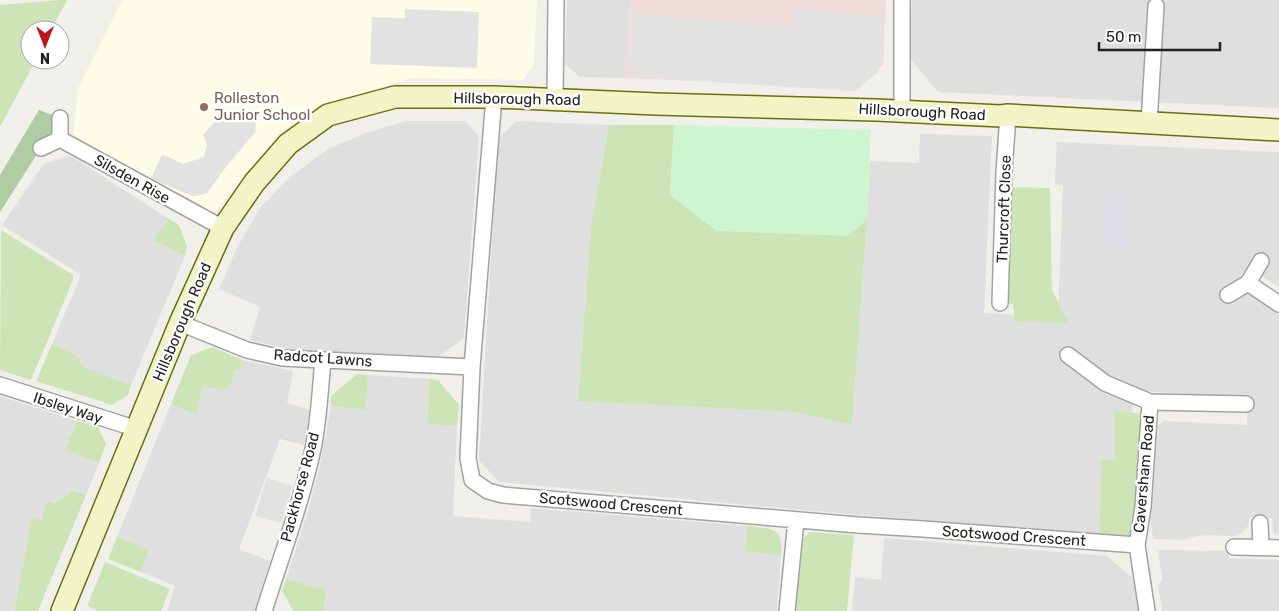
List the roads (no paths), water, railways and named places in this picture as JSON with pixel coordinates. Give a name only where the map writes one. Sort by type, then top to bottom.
[{"type":"street","points":[[555,99],[556,0]]},
{"type":"street","points":[[902,0],[902,112]]},
{"type":"street","points":[[1149,123],[1156,6]]},
{"type":"street","name":"Hillsborough Road","points":[[62,611],[180,323],[223,228],[254,183],[288,144],[328,115],[395,97],[494,96],[656,104],[1008,115],[1279,130]]},
{"type":"street","name":"Scotswood Crescent","points":[[494,96],[472,367],[468,458],[472,480],[488,491],[503,495],[796,520],[1137,544]]},
{"type":"street","name":"Thurcroft Close","points":[[1000,303],[1004,172],[1008,115]]},
{"type":"street","points":[[41,148],[60,139],[60,118]]},
{"type":"street","name":"Silsden Rise","points":[[60,139],[223,228]]},
{"type":"street","points":[[1228,295],[1248,283],[1261,261]]},
{"type":"street","points":[[1248,283],[1279,304]]},
{"type":"street","name":"Radcot Lawns","points":[[180,323],[247,350],[282,358],[472,367]]},
{"type":"street","points":[[1068,355],[1105,382],[1150,402]]},
{"type":"street","name":"Packhorse Road","points":[[264,611],[306,478],[318,415],[323,361]]},
{"type":"street","name":"Ibsley Way","points":[[0,385],[137,430]]},
{"type":"street","name":"Caversham Road","points":[[1147,611],[1137,544],[1143,507],[1150,402],[1246,404]]},
{"type":"street","points":[[787,611],[796,520]]},
{"type":"street","points":[[1260,523],[1261,547]]},
{"type":"street","points":[[1234,547],[1279,548]]},
{"type":"place","name":"Rolleston Junior School","points":[[204,107]]}]
